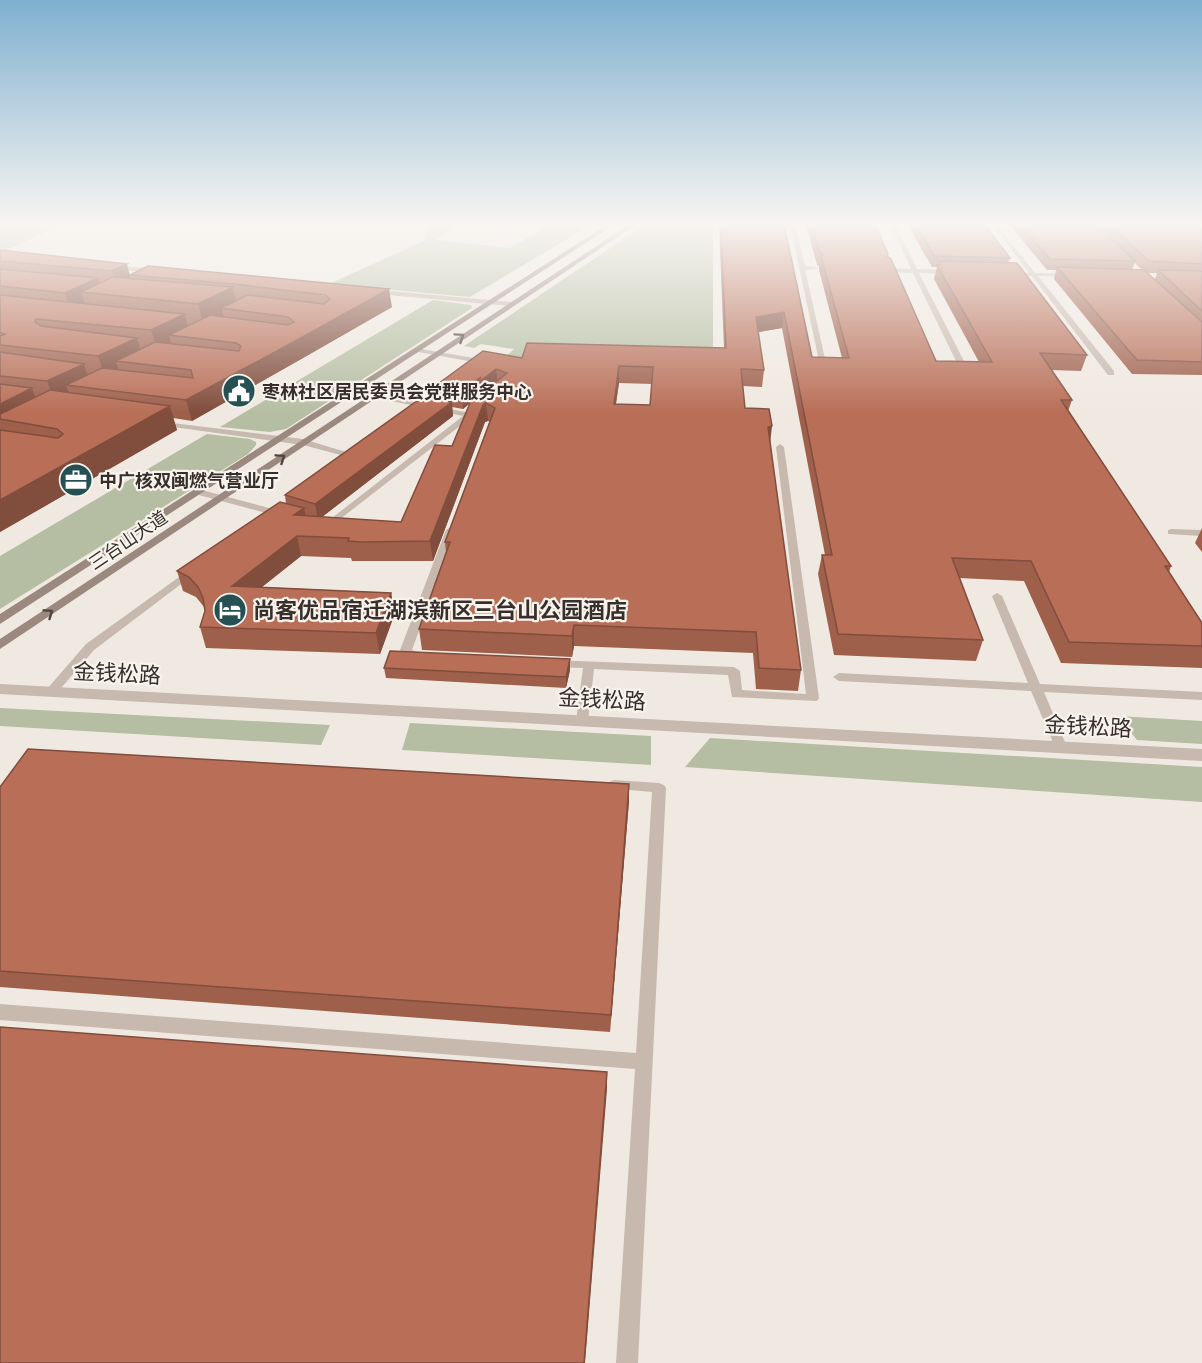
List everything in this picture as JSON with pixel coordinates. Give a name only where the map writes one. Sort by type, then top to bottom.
[{"type":"main road","name":"三台山大道","points":[[0,620],[513,288]]},
{"type":"main road","name":"三台山大道","points":[[0,645],[535,288]]},
{"type":"street","points":[[364,290],[510,304]]},
{"type":"street","name":"金钱松路","points":[[0,689],[1202,755]]},
{"type":"lane","points":[[806,288],[823,361]]},
{"type":"lane","points":[[924,288],[962,364]]},
{"type":"lane","points":[[1045,288],[1111,373]]},
{"type":"lane","points":[[417,350],[480,361],[472,368]]},
{"type":"lane","points":[[316,524],[327,527],[473,413],[353,392]]},
{"type":"lane","points":[[147,421],[356,451],[343,461]]},
{"type":"lane","points":[[542,663],[734,671],[736,694],[813,698],[780,447]]},
{"type":"lane","points":[[198,492],[294,518]]},
{"type":"lane","points":[[264,519],[282,506]]},
{"type":"lane","points":[[435,657],[411,656],[406,650],[457,515]]},
{"type":"lane","points":[[1171,532],[1202,533]]},
{"type":"lane","points":[[51,692],[90,647],[199,566]]},
{"type":"lane","points":[[998,596],[1062,747]]},
{"type":"lane","points":[[582,721],[589,665]]},
{"type":"lane","points":[[839,677],[1202,696]]},
{"type":"lane","points":[[600,784],[659,788],[627,1363]]},
{"type":"lane","points":[[0,1012],[644,1062]]},
{"type":"green space","points":[[368,288],[486,288],[470,297]]},
{"type":"green space","points":[[551,288],[713,288],[713,364],[504,358],[514,349],[481,344],[474,348],[464,346]]},
{"type":"green space","points":[[433,300],[471,305],[472,308],[286,429],[270,432],[220,427]]},
{"type":"green space","points":[[207,434],[250,439],[256,442],[256,445],[248,454],[0,609],[0,556]]},
{"type":"green space","points":[[0,708],[330,725],[321,745],[0,726]]},
{"type":"green space","points":[[1118,716],[1202,721],[1202,744],[1137,740]]},
{"type":"green space","points":[[410,723],[651,736],[651,765],[402,750]]},
{"type":"green space","points":[[710,738],[1202,767],[1202,802],[685,767]]},
{"type":"building","points":[[15,288],[77,288],[65,293]]},
{"type":"building","points":[[90,288],[232,288],[198,304],[81,292]]},
{"type":"building","points":[[264,288],[389,289],[186,400],[66,385],[102,368],[193,378],[191,370],[116,361],[155,342],[239,351],[241,346],[236,343],[169,335],[210,315],[288,325],[294,322],[288,317],[222,308],[247,295],[324,304],[330,299],[325,295]]},
{"type":"building","points":[[724,288],[797,288],[812,357],[849,358],[830,288],[904,288],[936,361],[992,362],[950,288],[1036,288],[1087,355],[1040,353],[1072,400],[1061,400],[1171,566],[1165,566],[1202,623],[1202,646],[1069,642],[1031,561],[952,558],[983,640],[838,634],[822,555],[832,555],[784,312],[756,317],[764,370],[741,369],[745,408],[769,409],[772,426],[768,427],[801,670],[759,668],[756,632],[574,625],[572,636],[419,629],[450,542],[445,542],[495,408],[486,403],[483,405],[430,541],[361,542],[348,541],[349,538],[297,536],[232,586],[391,593],[376,633],[200,627],[205,611],[203,598],[198,587],[189,577],[177,571],[280,502],[304,508],[294,515],[401,522],[435,445],[452,446],[470,403],[507,373],[496,369],[478,383],[481,377],[461,391],[435,386],[483,351],[522,358],[527,343],[726,348]],"holes":[[[619,366],[653,367],[650,405],[614,404]]]},
{"type":"building","points":[[1075,288],[1164,288],[1202,322],[1202,362],[1137,360]]},
{"type":"building","points":[[1177,288],[1202,288],[1202,311]]},
{"type":"building","points":[[0,295],[185,314],[151,330],[36,319],[35,322],[41,326],[137,338],[98,356],[0,345],[0,336],[5,334],[0,333]]},
{"type":"building","points":[[0,352],[84,364],[47,381],[0,376]]},
{"type":"building","points":[[0,384],[32,388],[0,404]]},
{"type":"building","points":[[50,390],[170,406],[0,500],[0,430],[58,438],[63,434],[57,429],[0,419],[0,414]]},
{"type":"building","points":[[426,397],[452,402],[315,504],[285,495],[417,401]]},
{"type":"building","points":[[390,651],[570,659],[566,677],[384,668]]},
{"type":"building","points":[[28,749],[629,784],[611,1015],[0,971],[0,787]]},
{"type":"building","points":[[0,1027],[607,1072],[584,1363],[0,1363]]},
{"type":"place","name":"枣林社区居民委员会党群服务中心","points":[[239,391]]},
{"type":"place","name":"中广核双闽燃气营业厅","points":[[76,480]]},
{"type":"place","name":"尚客优品宿迁湖滨新区三台山公园酒店","points":[[230,610]]}]
